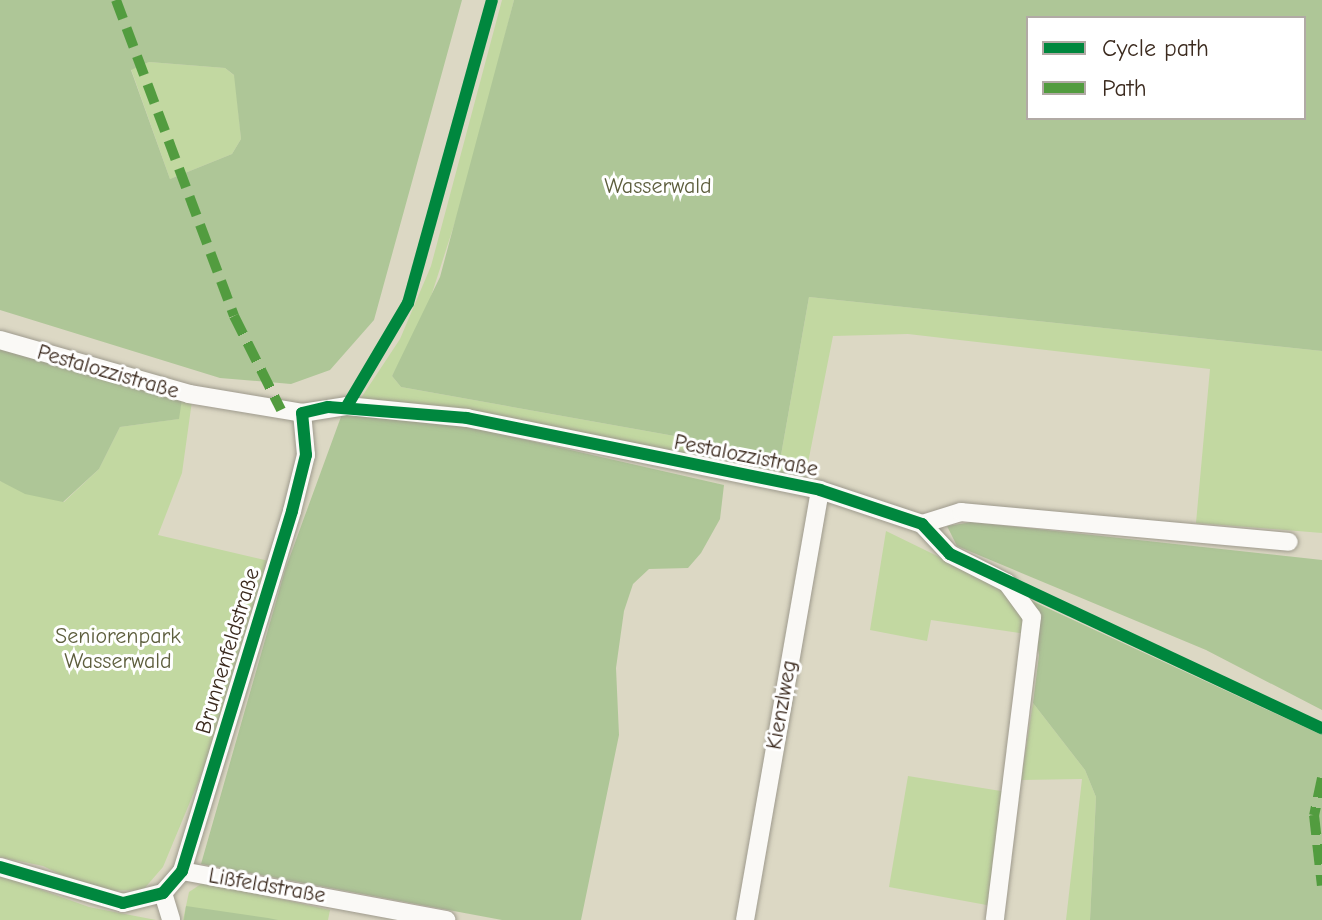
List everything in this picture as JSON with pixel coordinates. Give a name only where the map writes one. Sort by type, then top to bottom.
[{"type":"street","name":"Pestalozzistraße","points":[[0,340],[189,394],[302,413],[347,406],[467,418],[820,490],[922,524],[950,554],[1007,583],[1032,617],[995,920]]},
{"type":"street","name":"Brunnenfeldstraße","points":[[163,893],[182,871],[295,497],[306,455],[302,413]]},
{"type":"street","name":"Kienzlweg","points":[[745,920],[820,490]]},
{"type":"street","points":[[922,524],[961,512],[1289,542]]},
{"type":"street","points":[[0,867],[46,876],[104,900],[147,901],[163,893],[171,920]]},
{"type":"street","name":"Lißfeldstraße","points":[[182,871],[447,920]]},
{"type":"green space","points":[[0,0],[462,0],[374,320],[330,370],[291,384],[220,378],[0,310]],"holes":[[[149,62],[225,68],[234,75],[241,139],[232,154],[170,179],[131,70]]]},
{"type":"green space","points":[[502,0],[514,0],[466,188],[426,312],[392,376],[401,387],[781,455],[809,297],[1322,351],[1322,533],[1196,523],[1210,369],[908,334],[833,336],[805,478],[361,398],[400,339],[431,266]]},
{"type":"green space","name":"Wasserwald","points":[[514,0],[1322,0],[1322,351],[809,297],[781,455],[401,387],[392,376],[440,277]]},
{"type":"green space","points":[[149,62],[225,68],[235,76],[241,139],[232,154],[170,179],[131,69]]},
{"type":"green space","points":[[0,346],[182,399],[179,419],[120,427],[99,469],[63,502],[25,494],[0,481]]},
{"type":"green space","name":"Seniorenpark Wasserwald","points":[[182,399],[192,401],[182,473],[158,535],[269,561],[207,761],[163,867],[143,890],[95,891],[43,866],[0,857],[0,481],[64,502],[99,469],[120,427],[178,419]]},
{"type":"green space","points":[[342,414],[457,424],[724,485],[720,519],[701,553],[688,568],[649,569],[633,584],[624,611],[616,668],[619,735],[581,920],[502,920],[201,864],[285,570]]},
{"type":"green space","points":[[972,522],[1322,560],[1322,710],[1206,650],[957,546],[947,526]]},
{"type":"green space","points":[[886,531],[1007,590],[1020,605],[1027,634],[931,620],[927,641],[870,630]]},
{"type":"green space","points":[[1030,600],[1322,735],[1322,920],[1090,920],[1096,797],[1085,770],[1033,703],[1039,655]]},
{"type":"green space","points":[[1033,703],[1085,770],[1096,797],[1090,920],[1066,920],[1082,779],[1021,780]]},
{"type":"green space","points":[[908,776],[1007,792],[992,906],[889,887]]},
{"type":"green space","points":[[0,875],[89,907],[156,920],[0,920]]},
{"type":"green space","points":[[204,882],[330,910],[328,920],[183,920],[189,892]]},
{"type":"green space","points":[[186,906],[268,918],[278,920],[184,920]]},
{"type":"marked path","points":[[116,0],[234,316],[281,410]]},
{"type":"marked path","points":[[1322,778],[1314,815],[1322,886]]},
{"type":"cycle path","points":[[347,406],[408,303],[492,0]]},
{"type":"cycle path","points":[[0,867],[123,903],[163,893],[182,871],[292,511],[306,455],[302,413],[328,407],[467,418],[820,490],[922,524],[950,554],[1322,728]]}]
